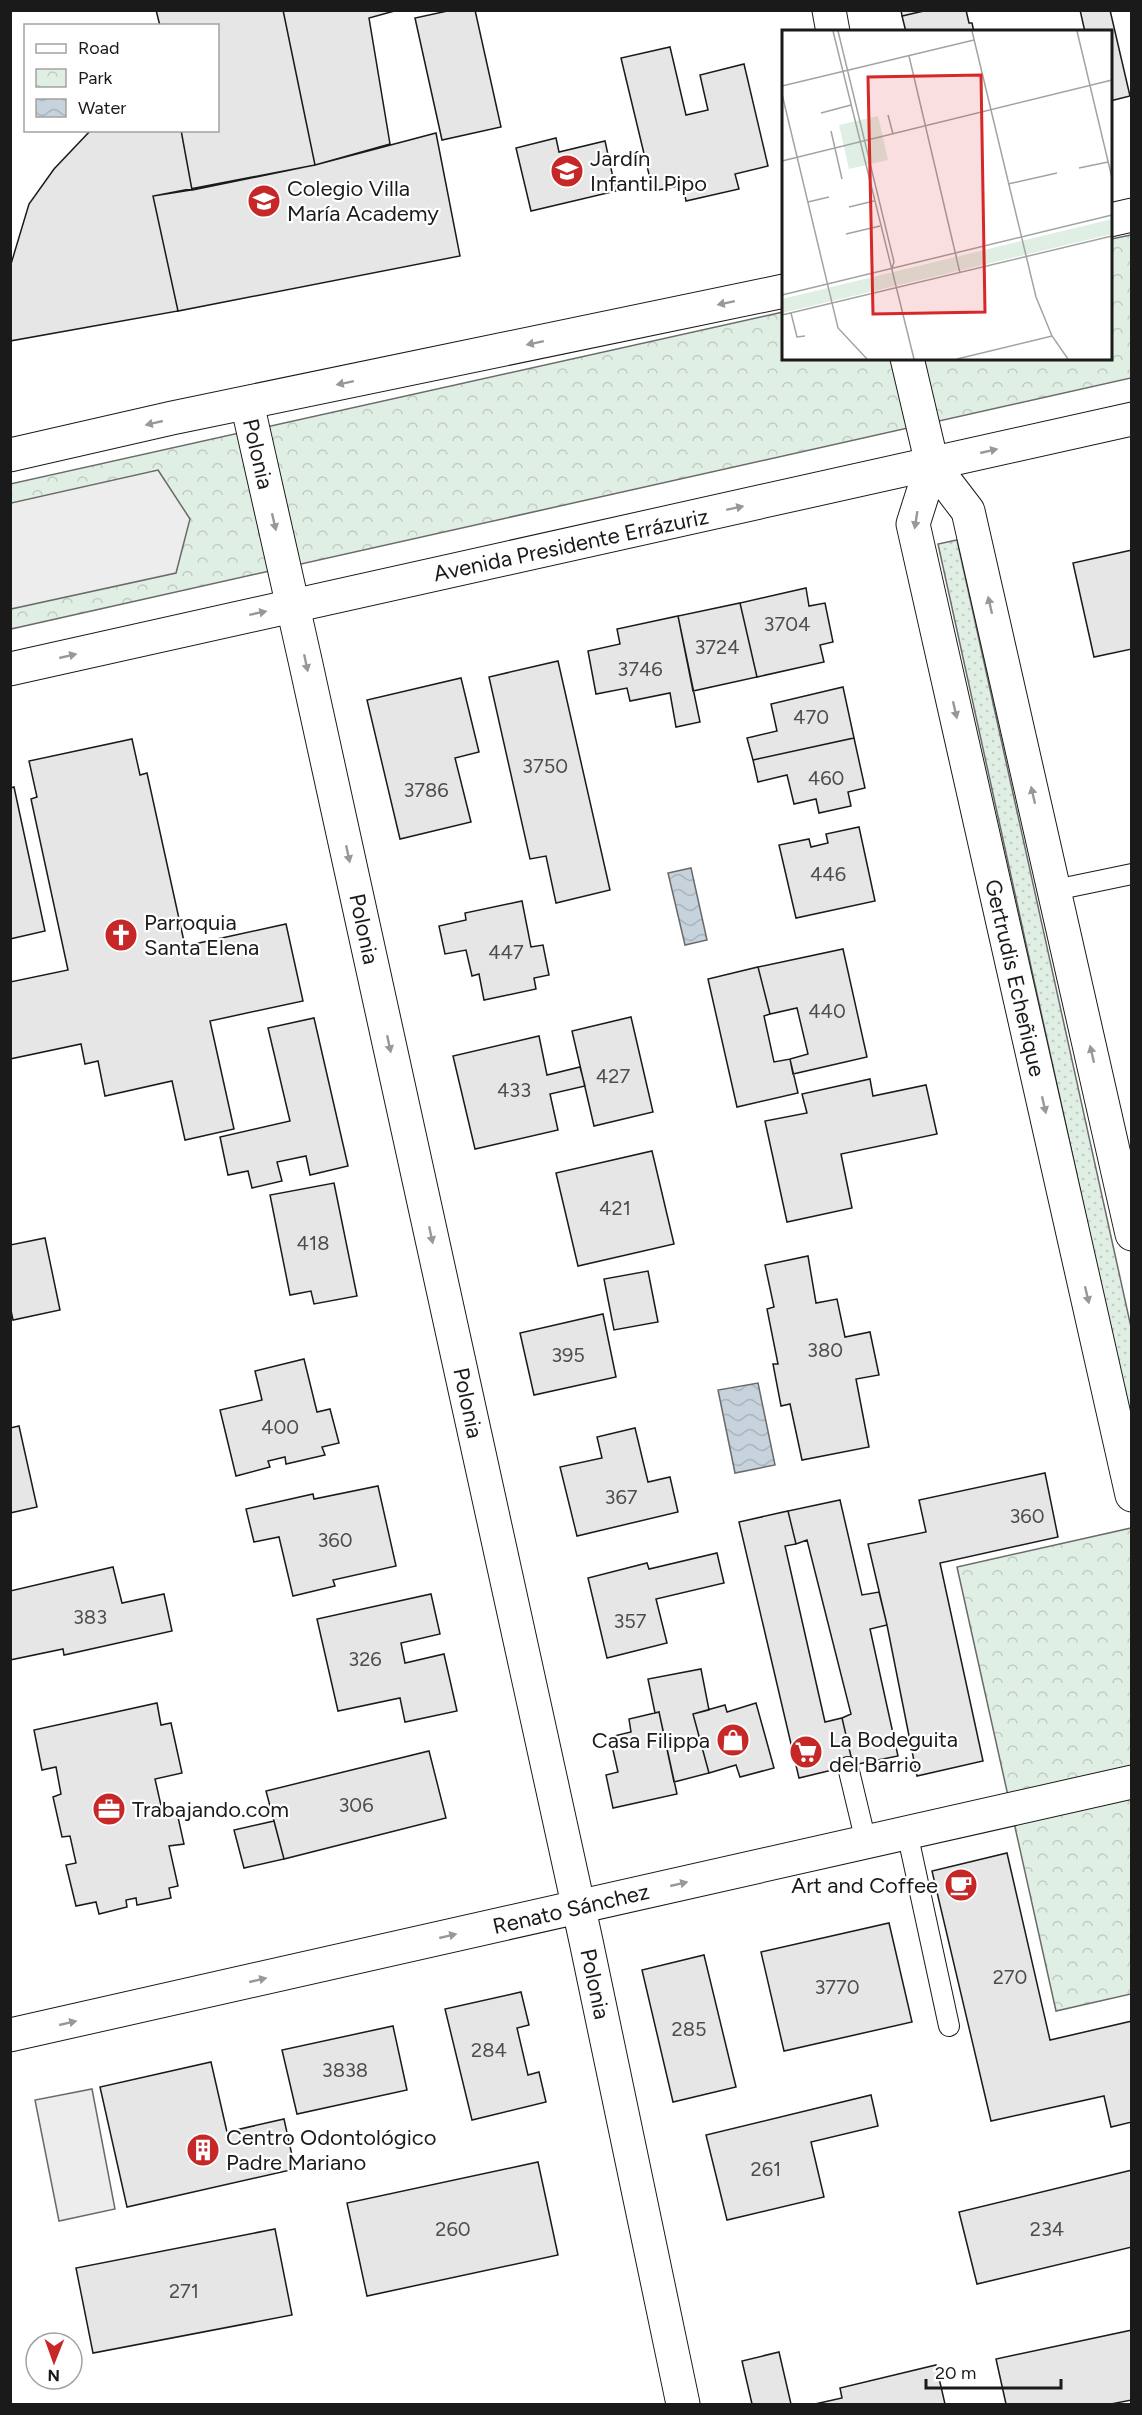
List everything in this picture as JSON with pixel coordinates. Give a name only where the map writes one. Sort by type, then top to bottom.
[{"type":"street","points":[[829,10],[833,30]]},
{"type":"street","points":[[1112,220],[1131,215]]},
{"type":"street","points":[[10,455],[782,291]]},
{"type":"street","points":[[907,360],[932,464],[968,511],[1055,890],[1122,1143],[1131,1234]]},
{"type":"street","name":"Polonia","points":[[247,403],[578,1907],[683,2404]]},
{"type":"street","name":"Avenida Presidente Errázuriz","points":[[10,669],[1131,419]]},
{"type":"street","name":"Gertrudis Echeñique","points":[[932,464],[913,524],[1131,1494]]},
{"type":"street","name":"Renato Sánchez","points":[[10,2035],[1131,1782]]},
{"type":"lane","points":[[1055,890],[1131,874]]},
{"type":"lane","points":[[848,1767],[866,1842]]},
{"type":"lane","points":[[907,1832],[949,2026]]},
{"type":"green space","points":[[1131,235],[1131,378],[11,629],[10,484],[782,312],[782,360],[1112,360],[1112,239]]},
{"type":"green space","points":[[957,540],[1131,1327],[1131,1421],[938,544]]},
{"type":"green space","points":[[1131,1528],[1131,1994],[1056,2011],[957,1567]]},
{"type":"shaded area","points":[[158,470],[190,519],[176,573],[11,609],[11,503]]},
{"type":"shaded area","points":[[92,2089],[115,2209],[59,2221],[35,2100]]},
{"type":"water","points":[[691,868],[707,940],[685,945],[668,873]]},
{"type":"water","points":[[758,1383],[775,1465],[735,1473],[718,1390]]},
{"type":"building","points":[[156,10],[283,10],[315,165],[192,190],[181,132],[219,132],[219,24],[160,24]]},
{"type":"building","points":[[283,10],[398,10],[369,18],[390,144],[315,165]]},
{"type":"building","points":[[452,10],[475,10],[501,127],[442,140],[415,18]]},
{"type":"building","points":[[901,10],[928,10],[902,16]]},
{"type":"building","points":[[928,10],[966,10],[974,30],[906,30],[902,16]]},
{"type":"building","points":[[1080,10],[1110,10],[1130,96],[1112,100],[1112,30],[1085,30]]},
{"type":"building","points":[[670,47],[686,115],[708,110],[700,75],[744,64],[768,166],[735,174],[739,189],[686,201],[683,185],[653,191],[621,58]]},
{"type":"building","points":[[89,132],[181,132],[192,190],[153,196],[178,311],[10,341],[11,264],[29,204],[54,169]]},
{"type":"building","points":[[436,133],[460,256],[178,311],[153,196],[315,165]]},
{"type":"building","name":"Jardín Infantil Pipo","points":[[556,138],[559,152],[605,141],[616,191],[531,211],[516,148]]},
{"type":"building","points":[[1132,550],[1132,649],[1094,657],[1073,563]]},
{"type":"building","points":[[806,588],[809,606],[825,603],[833,642],[820,645],[824,662],[757,677],[740,603]]},
{"type":"building","points":[[740,603],[757,677],[693,691],[678,616]]},
{"type":"building","points":[[678,616],[700,722],[676,727],[670,693],[630,701],[627,688],[596,694],[588,651],[620,644],[617,629]]},
{"type":"building","points":[[558,661],[610,890],[556,903],[546,856],[530,859],[489,677]]},
{"type":"building","points":[[461,678],[479,752],[455,758],[471,822],[400,839],[367,700]]},
{"type":"building","points":[[843,687],[854,738],[753,760],[747,738],[777,731],[771,704]]},
{"type":"building","points":[[854,738],[865,788],[848,792],[851,806],[819,813],[816,799],[794,804],[787,775],[758,782],[753,760]]},
{"type":"building","name":"Parroquia Santa Elena","points":[[132,739],[140,775],[147,773],[185,946],[286,924],[303,1001],[210,1021],[234,1129],[185,1140],[172,1081],[105,1096],[98,1061],[85,1064],[81,1044],[10,1059],[10,982],[68,970],[31,799],[37,797],[29,761]]},
{"type":"building","points":[[14,787],[45,931],[10,939],[10,788]]},
{"type":"building","points":[[859,827],[875,901],[796,918],[779,845],[809,839],[811,847],[828,843],[826,834]]},
{"type":"building","points":[[522,901],[531,947],[543,945],[549,975],[534,978],[536,989],[484,1000],[479,974],[472,976],[466,950],[445,954],[439,926],[466,920],[465,913]]},
{"type":"building","points":[[843,949],[867,1057],[793,1074],[790,1059],[808,1054],[797,1008],[770,1014],[758,967]]},
{"type":"building","points":[[758,967],[770,1014],[764,1016],[774,1062],[790,1059],[798,1093],[737,1107],[708,979]]},
{"type":"building","points":[[631,1017],[653,1112],[594,1126],[572,1031]]},
{"type":"building","points":[[314,1018],[348,1166],[310,1175],[306,1156],[277,1162],[282,1181],[252,1188],[248,1171],[228,1175],[220,1137],[290,1121],[268,1028]]},
{"type":"building","points":[[539,1036],[547,1075],[580,1067],[585,1086],[550,1094],[558,1130],[475,1149],[453,1056]]},
{"type":"building","points":[[870,1079],[873,1096],[926,1085],[937,1134],[841,1154],[852,1208],[787,1222],[765,1121],[807,1113],[802,1094]]},
{"type":"building","points":[[652,1151],[674,1244],[578,1266],[556,1173]]},
{"type":"building","points":[[334,1183],[357,1296],[314,1304],[311,1291],[290,1295],[270,1195]]},
{"type":"building","points":[[45,1238],[60,1310],[13,1320],[10,1306],[10,1245]]},
{"type":"building","points":[[808,1256],[816,1303],[837,1299],[845,1337],[870,1332],[879,1375],[856,1379],[869,1447],[802,1460],[790,1404],[781,1406],[773,1364],[778,1364],[767,1309],[774,1307],[765,1265]]},
{"type":"building","points":[[648,1271],[658,1322],[614,1330],[604,1279]]},
{"type":"building","points":[[603,1314],[616,1377],[534,1395],[520,1333]]},
{"type":"building","points":[[304,1359],[317,1412],[330,1409],[339,1443],[322,1447],[325,1455],[286,1464],[285,1457],[268,1461],[270,1467],[236,1476],[220,1410],[262,1400],[255,1371]]},
{"type":"building","points":[[19,1426],[37,1507],[10,1513],[10,1428]]},
{"type":"building","points":[[635,1428],[648,1482],[670,1477],[678,1512],[577,1536],[560,1467],[602,1458],[597,1437]]},
{"type":"building","points":[[1045,1473],[1058,1537],[940,1563],[983,1761],[917,1776],[887,1625],[868,1544],[926,1532],[919,1500]]},
{"type":"building","points":[[378,1486],[396,1566],[333,1580],[335,1586],[293,1596],[279,1537],[254,1542],[246,1509],[313,1494],[314,1499]]},
{"type":"building","points":[[840,1500],[862,1595],[879,1592],[887,1625],[870,1629],[898,1756],[853,1765],[842,1718],[851,1714],[807,1540],[796,1544],[788,1511]]},
{"type":"building","points":[[788,1511],[796,1544],[785,1546],[825,1722],[842,1718],[853,1765],[799,1778],[739,1522]]},
{"type":"building","points":[[717,1553],[724,1583],[656,1599],[667,1643],[607,1658],[588,1578],[647,1563],[649,1569]]},
{"type":"building","points":[[113,1567],[122,1603],[164,1594],[172,1631],[64,1655],[63,1649],[10,1660],[10,1591]]},
{"type":"building","points":[[431,1594],[440,1634],[401,1643],[405,1663],[444,1654],[457,1711],[405,1722],[400,1698],[338,1711],[317,1619]]},
{"type":"building","points":[[701,1669],[709,1710],[693,1714],[709,1773],[674,1782],[659,1712],[655,1713],[648,1679]]},
{"type":"building","name":"Trabajando.com","points":[[157,1703],[161,1725],[171,1723],[182,1773],[155,1779],[162,1810],[176,1808],[184,1844],[169,1846],[178,1886],[169,1888],[171,1898],[137,1905],[136,1898],[126,1900],[127,1907],[99,1914],[96,1902],[76,1906],[66,1865],[76,1863],[70,1836],[62,1837],[53,1797],[61,1794],[56,1767],[42,1770],[34,1730]]},
{"type":"building","name":"Casa Filippa","points":[[756,1703],[774,1768],[740,1777],[736,1765],[709,1773],[693,1714],[725,1705],[727,1712]]},
{"type":"building","points":[[659,1712],[677,1794],[613,1808],[606,1775],[618,1772],[610,1737],[631,1732],[629,1719]]},
{"type":"building","points":[[429,1751],[446,1818],[284,1859],[266,1791]]},
{"type":"building","points":[[274,1821],[284,1859],[244,1868],[234,1830]]},
{"type":"building","points":[[1007,1853],[1050,2040],[1132,2021],[1132,2122],[1111,2127],[1104,2096],[991,2121],[932,1871]]},
{"type":"building","points":[[889,1923],[912,2022],[784,2051],[761,1952]]},
{"type":"building","points":[[704,1955],[736,2087],[673,2102],[642,1970]]},
{"type":"building","points":[[521,1992],[529,2025],[517,2028],[528,2075],[539,2072],[546,2102],[472,2120],[445,2009]]},
{"type":"building","points":[[393,2026],[407,2090],[297,2114],[282,2050]]},
{"type":"building","name":"Centro Odontológico Padre Mariano","points":[[211,2062],[227,2132],[284,2119],[295,2169],[127,2207],[100,2087]]},
{"type":"building","points":[[871,2095],[878,2126],[811,2142],[824,2197],[727,2220],[706,2135]]},
{"type":"building","points":[[538,2162],[558,2255],[367,2296],[347,2203]]},
{"type":"building","points":[[1132,2170],[1132,2247],[977,2284],[959,2212]]},
{"type":"building","points":[[275,2229],[292,2315],[93,2353],[76,2268]]},
{"type":"building","points":[[1132,2330],[1132,2400],[1111,2404],[1006,2404],[996,2359]]},
{"type":"building","points":[[779,2352],[791,2404],[752,2404],[742,2361]]},
{"type":"building","points":[[936,2365],[945,2404],[815,2404],[842,2398],[840,2388]]},
{"type":"place","name":"Jardín Infantil Pipo","points":[[567,171]]},
{"type":"place","name":"Colegio Villa María Academy","points":[[264,201]]},
{"type":"place","name":"Parroquia Santa Elena","points":[[121,935]]},
{"type":"place","name":"Casa Filippa","points":[[733,1740]]},
{"type":"place","name":"La Bodeguita del Barrio","points":[[806,1752]]},
{"type":"place","name":"Trabajando.com","points":[[109,1809]]},
{"type":"place","name":"Art and Coffee","points":[[961,1885]]},
{"type":"place","name":"Centro Odontológico Padre Mariano","points":[[203,2150]]}]
